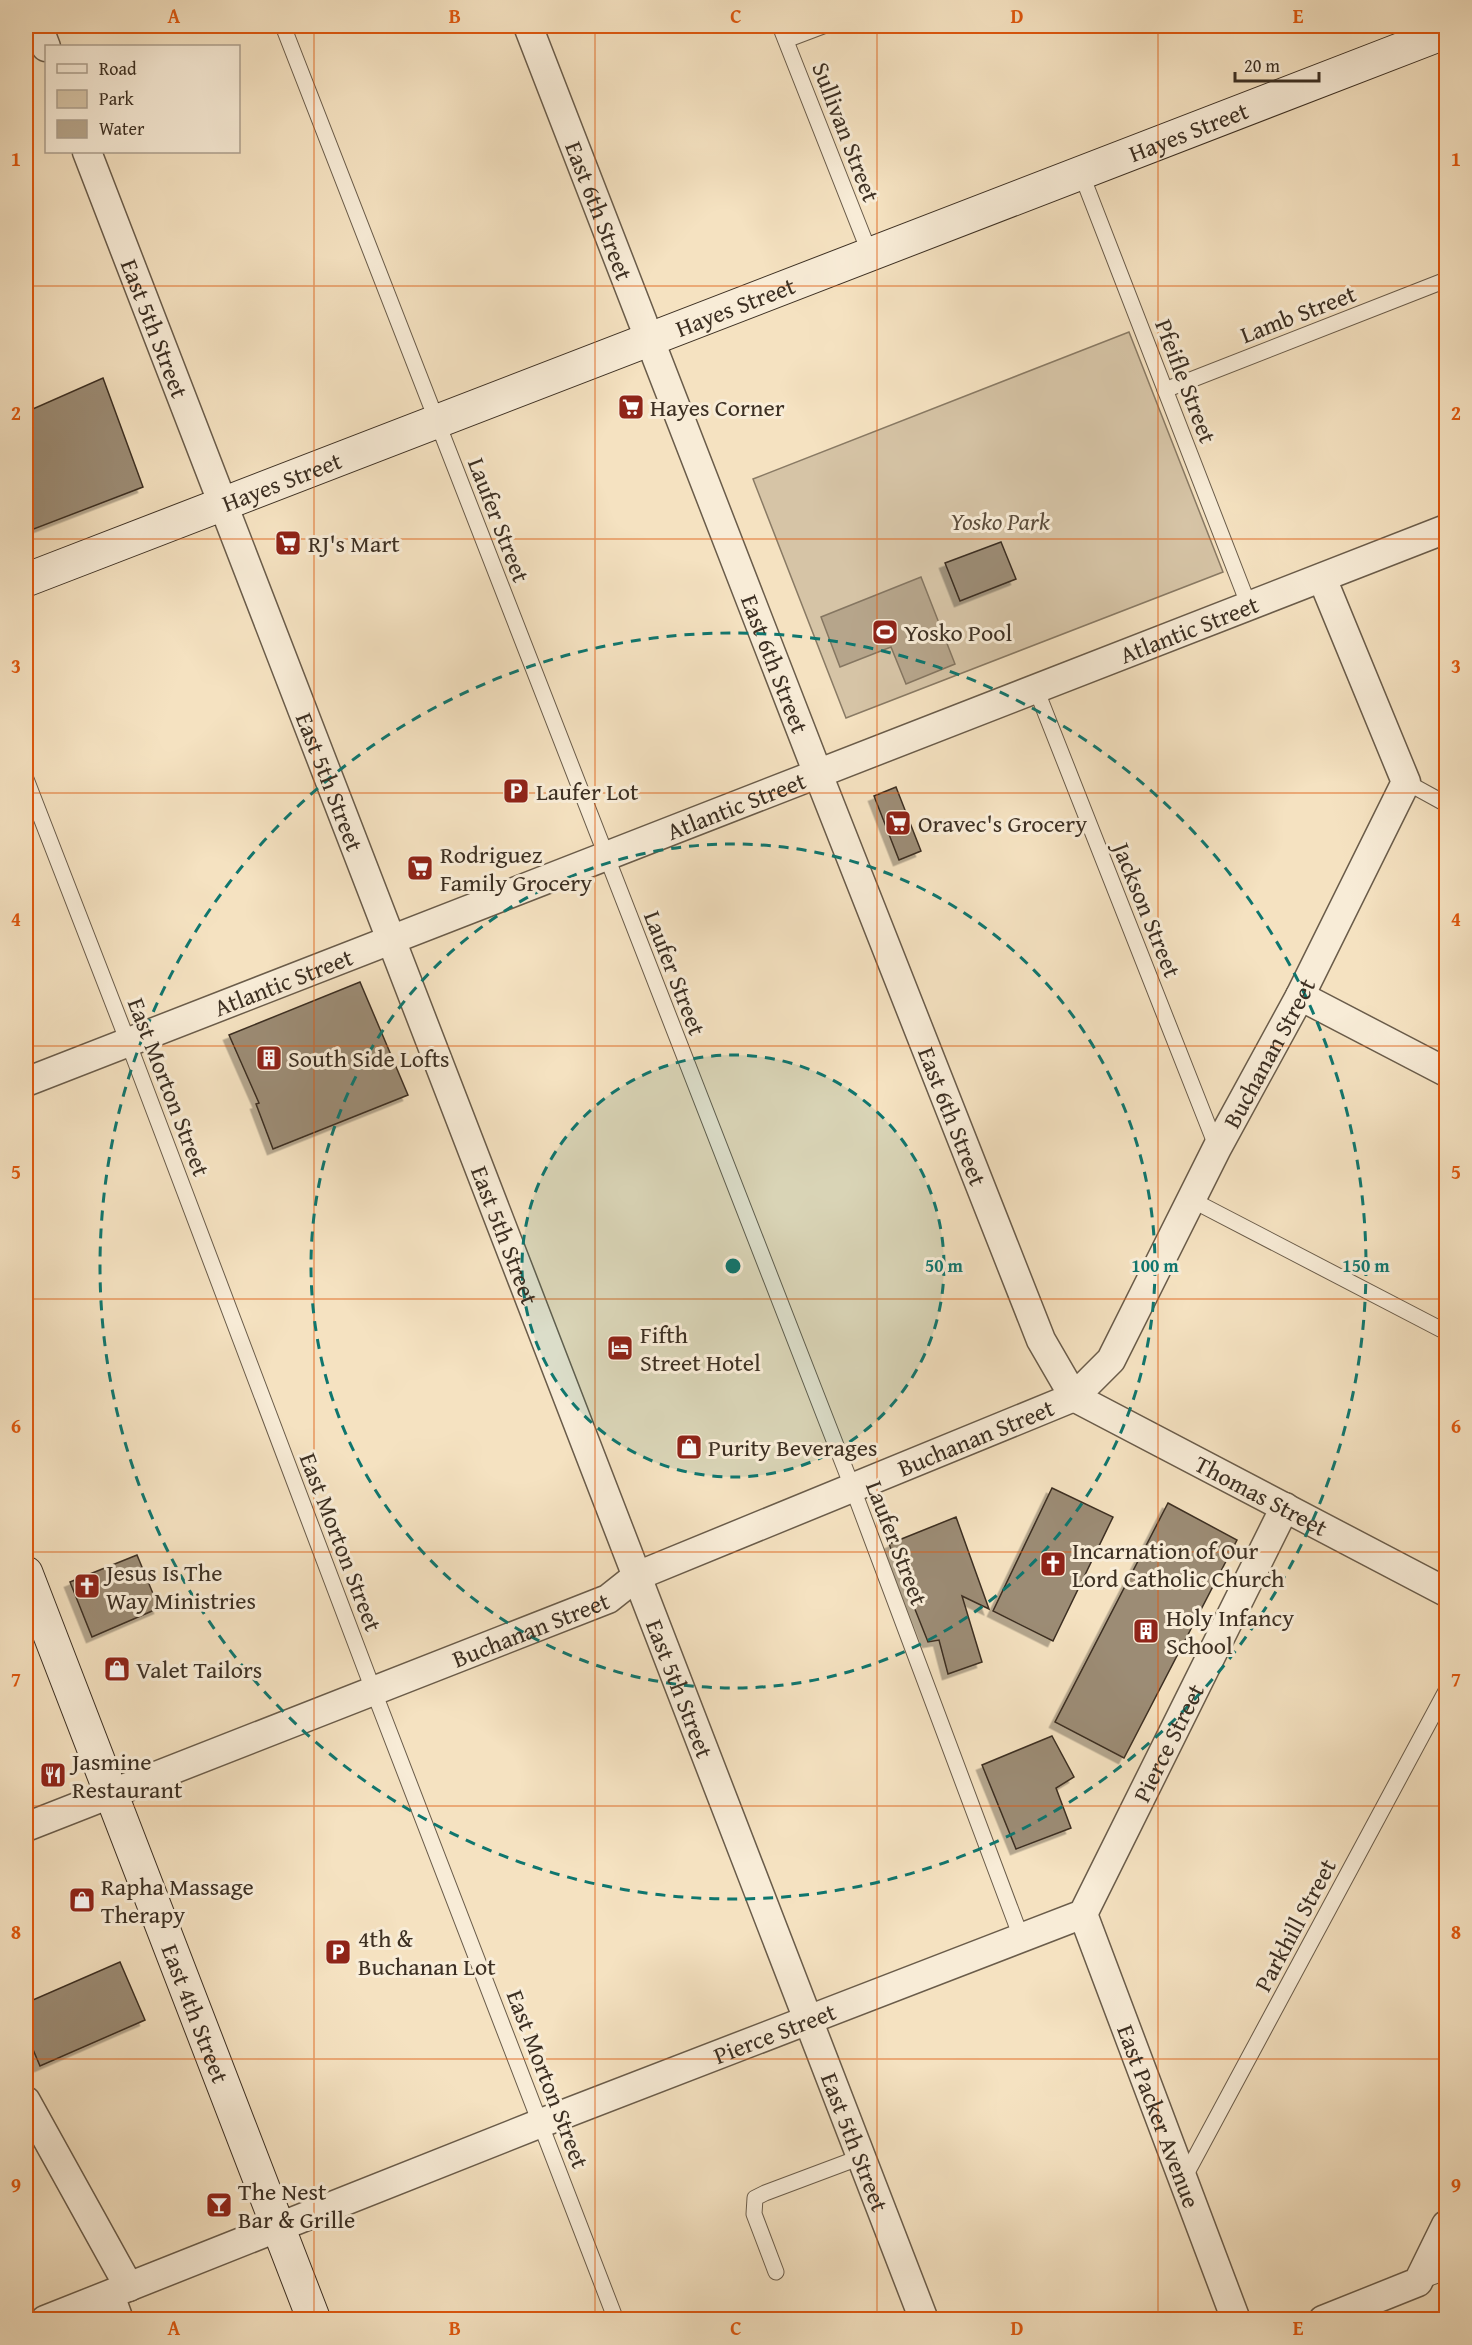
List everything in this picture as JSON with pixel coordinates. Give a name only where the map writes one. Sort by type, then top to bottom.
[{"type":"street","points":[[38,26],[45,45]]},
{"type":"street","name":"East 6th Street","points":[[528,26],[818,774],[1041,1340],[1074,1397]]},
{"type":"street","name":"Hayes Street","points":[[26,580],[1446,32]]},
{"type":"street","name":"East 5th Street","points":[[87,153],[924,2319]]},
{"type":"street","name":"Atlantic Street","points":[[26,1082],[1446,529]]},
{"type":"street","points":[[1322,578],[1406,782]]},
{"type":"street","name":"Buchanan Street","points":[[26,1827],[111,1796],[608,1599],[637,1576],[1074,1397],[1111,1360],[1217,1148],[1300,996],[1406,782]]},
{"type":"street","points":[[1300,996],[1446,1072]]},
{"type":"street","name":"Thomas Street","points":[[1074,1397],[1446,1592]]},
{"type":"street","name":"Pierce Street","points":[[45,2319],[119,2300],[278,2227],[1083,1914],[1285,1507]]},
{"type":"street","name":"East 4th Street","points":[[26,1573],[314,2319]]},
{"type":"street","name":"East Packer Avenue","points":[[1083,1914],[1236,2319]]},
{"type":"street","points":[[26,2101],[119,2300]]},
{"type":"street","points":[[1323,2319],[1418,2282],[1446,2225]]},
{"type":"lane","name":"Laufer Street","points":[[283,26],[853,1489],[1021,1938]]},
{"type":"lane","points":[[783,33],[823,26]]},
{"type":"lane","name":"Sullivan Street","points":[[783,33],[870,254]]},
{"type":"lane","name":"Pfeifle Street","points":[[1081,173],[1249,606]]},
{"type":"lane","name":"Lamb Street","points":[[1165,390],[1446,280]]},
{"type":"lane","name":"Jackson Street","points":[[1036,689],[1217,1148]]},
{"type":"lane","name":"East Morton Street","points":[[26,779],[616,2319]]},
{"type":"lane","points":[[1406,782],[1446,804]]},
{"type":"lane","points":[[1192,1200],[1446,1332]]},
{"type":"lane","name":"Parkhill Street","points":[[1183,2180],[1446,1691]]},
{"type":"lane","points":[[776,2272],[754,2214],[756,2198],[861,2157]]},
{"type":"lane","points":[[1418,2282],[1446,2272]]},
{"type":"green space","name":"Yosko Park","points":[[1129,332],[1223,572],[846,718],[753,479]]},
{"type":"water","name":"Yosko Pool","points":[[921,577],[955,664],[906,684],[891,647],[840,667],[821,617]]},
{"type":"building","points":[[103,378],[143,487],[26,532],[26,412]]},
{"type":"building","points":[[1001,542],[1016,579],[960,601],[945,563]]},
{"type":"building","name":"Oravec's Grocery","points":[[896,787],[921,851],[899,860],[874,796]]},
{"type":"building","name":"South Side Lofts","points":[[360,982],[408,1095],[273,1149],[256,1104],[259,1103],[229,1035]]},
{"type":"building","name":"Incarnation of Our Lord Catholic Church","points":[[1052,1488],[1113,1517],[1053,1641],[993,1611]]},
{"type":"building","name":"Holy Infancy School","points":[[1168,1503],[1237,1540],[1124,1758],[1055,1722]]},
{"type":"building","points":[[956,1517],[989,1609],[962,1596],[982,1662],[948,1674],[939,1640],[928,1642],[889,1544]]},
{"type":"building","points":[[137,1555],[159,1608],[92,1637],[70,1582]]},
{"type":"building","points":[[1052,1736],[1074,1777],[1056,1788],[1071,1828],[1016,1849],[982,1765]]},
{"type":"building","points":[[120,1962],[145,2020],[40,2066],[26,2033],[26,2003]]},
{"type":"place","name":"Hayes Corner","points":[[631,407]]},
{"type":"place","name":"RJ's Mart","points":[[288,543]]},
{"type":"place","name":"Yosko Pool","points":[[885,632]]},
{"type":"place","name":"Laufer Lot","points":[[516,791]]},
{"type":"place","name":"Oravec's Grocery","points":[[898,823]]},
{"type":"place","name":"Rodriguez Family Grocery","points":[[420,868]]},
{"type":"place","name":"South Side Lofts","points":[[269,1058]]},
{"type":"place","name":"Fifth Street Hotel","points":[[620,1348]]},
{"type":"place","name":"Purity Beverages","points":[[689,1447]]},
{"type":"place","name":"Incarnation of Our Lord Catholic Church","points":[[1053,1564]]},
{"type":"place","name":"Jesus Is The Way Ministries","points":[[87,1586]]},
{"type":"place","name":"Holy Infancy School","points":[[1146,1631]]},
{"type":"place","name":"Valet Tailors","points":[[117,1669]]},
{"type":"place","name":"Jasmine Restaurant","points":[[53,1775]]},
{"type":"place","name":"Rapha Massage Therapy","points":[[82,1900]]},
{"type":"place","name":"4th & Buchanan Lot","points":[[338,1952]]},
{"type":"place","name":"The Nest Bar & Grille","points":[[219,2205]]}]
